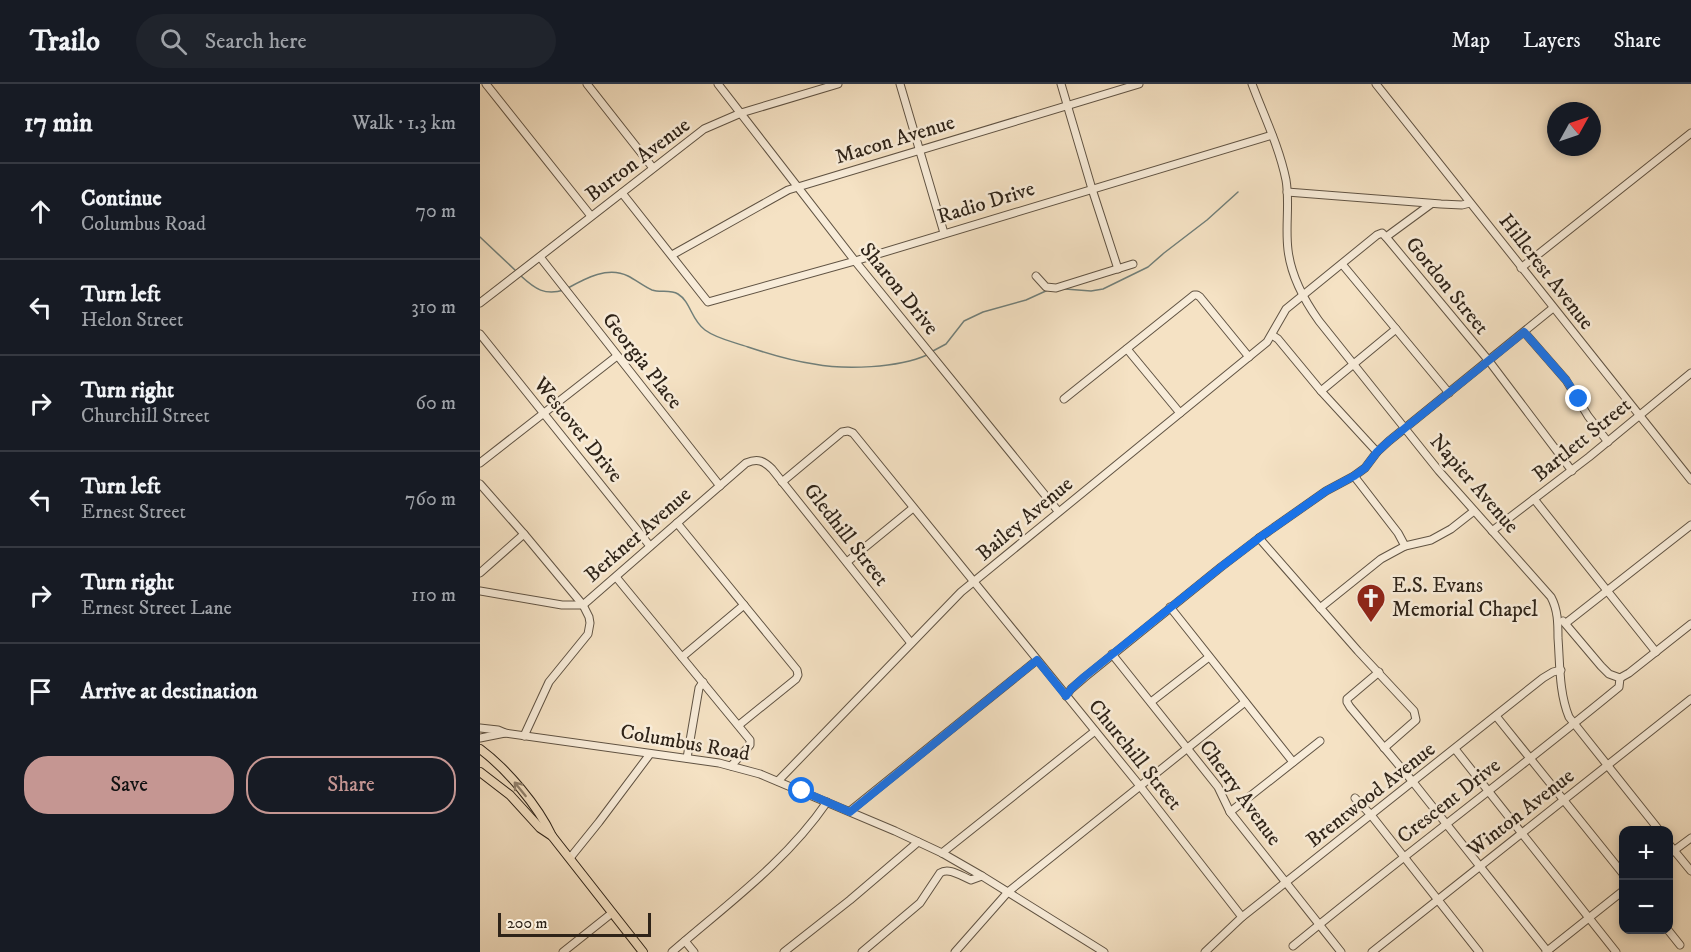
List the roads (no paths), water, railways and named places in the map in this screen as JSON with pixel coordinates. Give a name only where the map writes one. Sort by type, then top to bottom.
[{"type":"main road","points":[[480,749],[515,783],[545,821],[552,837]]},
{"type":"main road","points":[[480,772],[510,795],[540,828],[552,837],[644,952]]},
{"type":"street","points":[[486,84],[591,216]]},
{"type":"street","points":[[587,84],[653,168]]},
{"type":"street","name":"Sharon Drive","points":[[718,84],[855,261],[1058,511]]},
{"type":"street","name":"Burton Avenue","points":[[480,303],[704,129],[741,113],[838,84]]},
{"type":"street","points":[[900,84],[944,233]]},
{"type":"street","points":[[1061,84],[1118,268]]},
{"type":"street","name":"Macon Avenue","points":[[672,255],[788,190],[1139,84]]},
{"type":"street","name":"Napier Avenue","points":[[1252,84],[1278,151],[1287,192],[1288,250],[1302,296],[1319,321],[1474,511],[1547,593],[1555,606],[1557,616],[1566,708],[1574,724],[1655,826]]},
{"type":"street","name":"Hillcrest Avenue","points":[[1376,84],[1691,480]]},
{"type":"street","points":[[1521,268],[1691,133]]},
{"type":"street","name":"Radio Drive","points":[[672,255],[708,302],[855,261],[1272,135]]},
{"type":"street","points":[[1287,192],[1431,204],[1470,203]]},
{"type":"street","points":[[622,193],[672,255]]},
{"type":"street","points":[[1386,237],[1431,204]]},
{"type":"street","name":"Bailey Avenue","points":[[778,781],[961,592],[1267,342],[1282,314],[1302,296],[1377,235],[1382,233],[1386,237]]},
{"type":"street","name":"Gordon Street","points":[[1386,237],[1489,361],[1572,471]]},
{"type":"street","name":"Georgia Place","points":[[540,257],[720,486]]},
{"type":"street","points":[[1036,276],[1046,287],[1056,288],[1133,264]]},
{"type":"street","points":[[1342,264],[1449,393]]},
{"type":"street","points":[[1064,399],[1197,295],[1249,357]]},
{"type":"street","points":[[1066,696],[1112,654],[1259,538],[1320,495],[1354,476],[1371,462],[1377,452],[1553,308]]},
{"type":"street","points":[[1321,391],[1396,329]]},
{"type":"street","points":[[1524,332],[1566,380],[1588,416],[1608,442]]},
{"type":"street","name":"Westover Drive","points":[[480,334],[650,546]]},
{"type":"street","points":[[1272,335],[1377,452]]},
{"type":"street","points":[[1127,349],[1180,413]]},
{"type":"street","points":[[480,463],[617,356]]},
{"type":"street","name":"Bartlett Street","points":[[1492,531],[1572,471],[1691,373]]},
{"type":"street","name":"Churchill Street","points":[[782,482],[842,432],[853,433],[1140,786],[1242,917]]},
{"type":"street","name":"Gledhill Street","points":[[749,462],[764,461],[911,643]]},
{"type":"street","name":"Berkner Avenue","points":[[524,736],[549,682],[588,634],[589,617],[583,605],[749,462]]},
{"type":"street","points":[[1354,476],[1398,533],[1405,546]]},
{"type":"street","points":[[480,484],[583,605]]},
{"type":"street","points":[[1534,499],[1656,652]]},
{"type":"street","points":[[847,562],[913,508]]},
{"type":"street","points":[[1320,608],[1381,560],[1405,546],[1431,540],[1451,529],[1474,511]]},
{"type":"street","points":[[677,523],[796,668],[798,675],[788,686],[739,725]]},
{"type":"street","points":[[1566,623],[1691,525]]},
{"type":"street","points":[[480,573],[524,534]]},
{"type":"street","points":[[1259,538],[1414,711],[1416,720],[1384,748]]},
{"type":"street","points":[[616,577],[749,738],[750,744],[731,766]]},
{"type":"street","points":[[480,591],[562,605],[583,605]]},
{"type":"street","points":[[682,657],[744,605]]},
{"type":"street","points":[[1170,608],[1293,762]]},
{"type":"street","points":[[1557,616],[1566,623],[1609,674],[1620,678]]},
{"type":"street","name":"Crescent Drive","points":[[1293,946],[1574,724],[1619,687],[1620,678],[1691,624]]},
{"type":"street","name":"Cherry Avenue","points":[[1112,654],[1218,787],[1230,812],[1341,952]]},
{"type":"street","points":[[1151,702],[1209,657]]},
{"type":"street","points":[[850,812],[1037,660]]},
{"type":"street","name":"Brentwood Avenue","points":[[1205,952],[1242,917],[1550,673],[1561,670]]},
{"type":"street","points":[[1379,672],[1352,694],[1347,702],[1547,952],[1619,893]]},
{"type":"street","points":[[687,758],[699,688],[703,682]]},
{"type":"street","name":"Winton Avenue","points":[[1372,952],[1691,699]]},
{"type":"street","points":[[955,952],[1008,892],[1245,702]]},
{"type":"street","points":[[1496,716],[1619,870]]},
{"type":"street","name":"Columbus Road","points":[[480,728],[687,758],[748,770],[942,853],[1008,892],[1092,949],[1104,952]]},
{"type":"street","points":[[942,853],[1095,731]]},
{"type":"street","name":"Columbus Road","points":[[480,738],[505,733]]},
{"type":"street","points":[[1230,812],[1320,741]]},
{"type":"street","points":[[1455,749],[1616,952]]},
{"type":"street","points":[[570,858],[650,754]]},
{"type":"street","points":[[1355,798],[1371,815],[1479,952]]},
{"type":"street","points":[[672,952],[759,878],[792,846],[827,802]]},
{"type":"street","points":[[1673,851],[1691,838]]},
{"type":"street","points":[[784,952],[918,842]]},
{"type":"street","points":[[1673,854],[1691,871]]},
{"type":"street","points":[[862,952],[920,903],[943,871],[948,870],[971,880],[982,876]]},
{"type":"street","points":[[563,952],[612,913]]},
{"type":"street","points":[[1671,934],[1680,945]]},
{"type":"street","points":[[685,941],[694,952]]},
{"type":"waterway","points":[[1065,289],[1091,291],[1103,289],[1148,267],[1238,192]]},
{"type":"waterway","points":[[480,237],[515,270]]},
{"type":"waterway","points":[[568,288],[597,274],[620,273],[652,290],[678,294],[686,302],[700,326],[715,336],[772,355],[806,363],[841,367],[871,367],[901,363],[927,355]]},
{"type":"waterway","points":[[521,276],[531,285],[546,292],[564,290]]},
{"type":"waterway","points":[[931,352],[946,344],[964,321],[983,312],[1026,300],[1048,290]]},
{"type":"place","name":"E.S. Evans Memorial Chapel","points":[[1371,624]]}]
